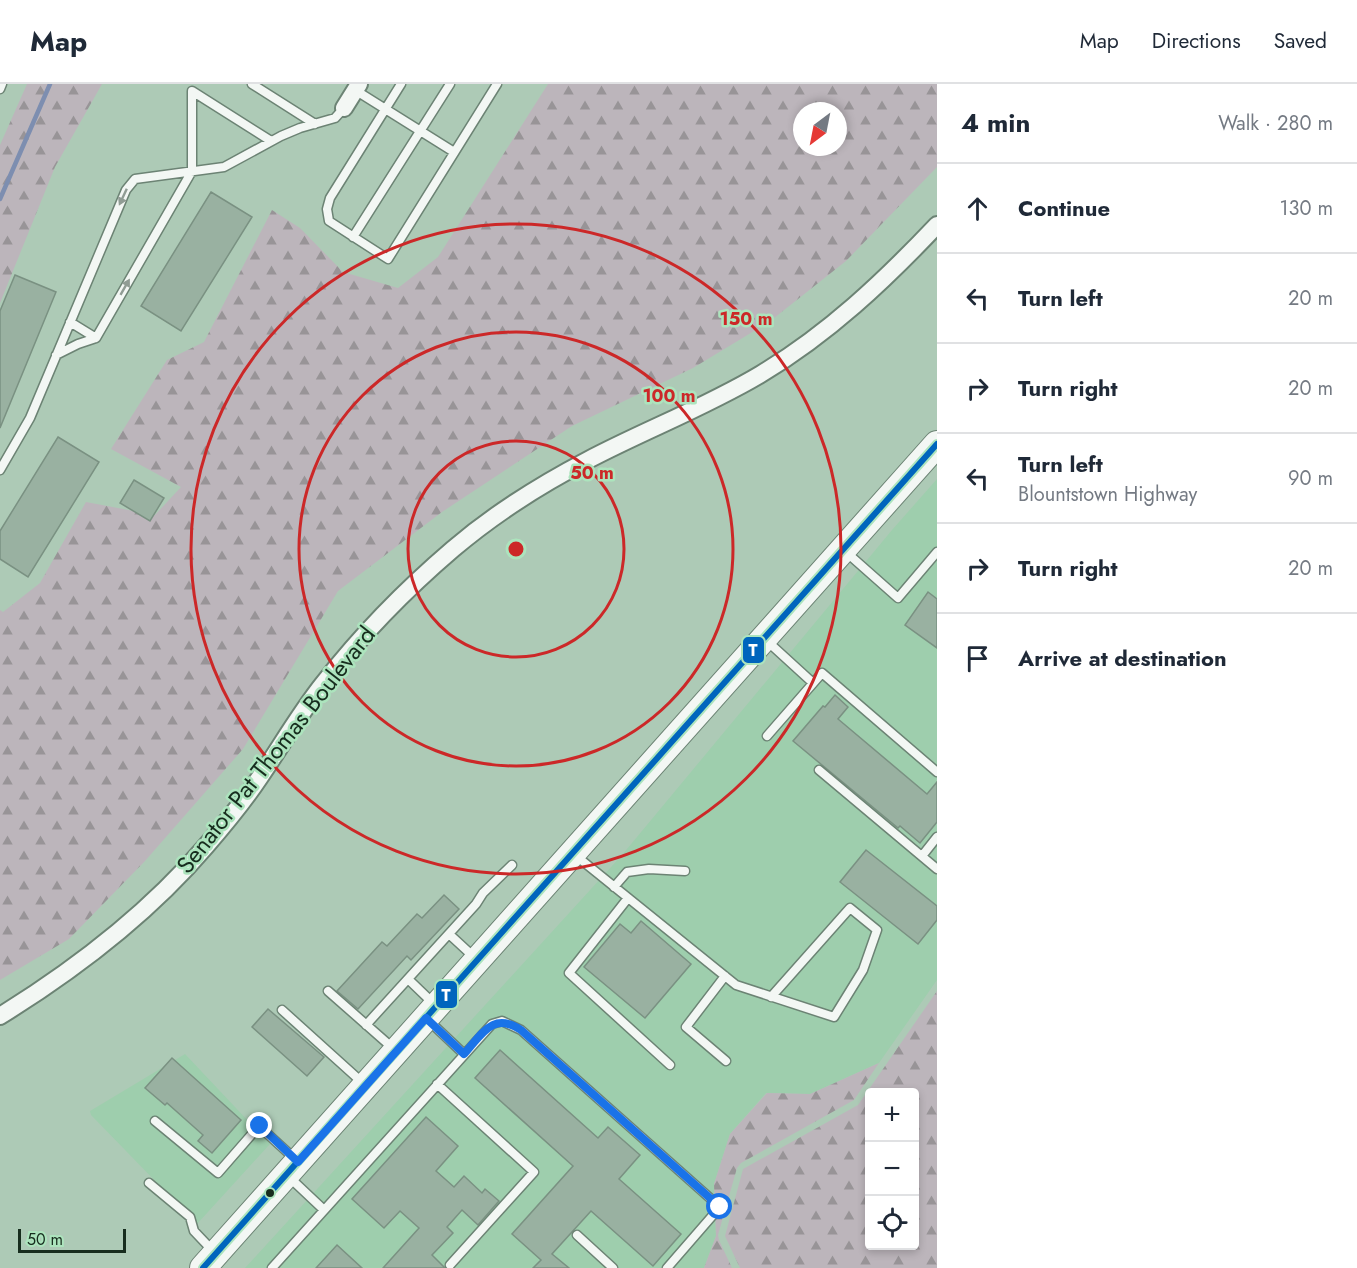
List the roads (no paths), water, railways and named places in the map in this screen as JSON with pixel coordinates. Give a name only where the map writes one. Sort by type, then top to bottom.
[{"type":"main road","points":[[209,1261],[937,444]]},
{"type":"street","points":[[344,108],[357,87]]},
{"type":"street","name":"Senator Pat Thomas Boulevard","points":[[0,1016],[35,995],[76,965],[111,938],[163,892],[205,848],[235,810],[258,780],[321,686],[357,642],[393,604],[456,547],[496,515],[558,476],[589,459],[702,407],[771,367],[834,323],[885,278],[937,225]]},
{"type":"lane","points":[[0,89],[2,84]]},
{"type":"lane","points":[[252,84],[315,124]]},
{"type":"lane","points":[[401,84],[330,198],[327,209],[329,221],[388,259],[497,84]]},
{"type":"lane","points":[[353,237],[450,84]]},
{"type":"lane","points":[[194,87],[271,141]]},
{"type":"lane","points":[[57,356],[78,344],[96,338],[192,171],[194,87]]},
{"type":"lane","points":[[357,87],[386,109],[454,152]]},
{"type":"lane","points":[[0,470],[30,418],[126,190],[135,179],[224,167],[300,128],[335,118],[344,108]]},
{"type":"lane","points":[[70,322],[96,338]]},
{"type":"lane","points":[[843,549],[898,597],[937,552]]},
{"type":"lane","points":[[764,638],[813,683]]},
{"type":"lane","points":[[767,736],[822,673],[937,772]]},
{"type":"lane","points":[[819,770],[937,868]]},
{"type":"lane","points":[[922,856],[937,837]]},
{"type":"lane","points":[[572,853],[736,985],[771,997],[834,1017],[863,970],[877,930],[850,908],[771,997]]},
{"type":"lane","points":[[366,1025],[483,893],[512,865]]},
{"type":"lane","points":[[614,887],[627,872],[649,869],[685,871]]},
{"type":"lane","points":[[628,898],[568,973],[670,1065]]},
{"type":"lane","points":[[449,933],[477,960]]},
{"type":"lane","points":[[725,976],[686,1027],[726,1061]]},
{"type":"lane","points":[[408,979],[464,1054]]},
{"type":"lane","points":[[328,991],[396,1051]]},
{"type":"lane","points":[[282,1010],[366,1085]]},
{"type":"lane","points":[[272,1268],[464,1054],[492,1024],[502,1021],[514,1025],[720,1207],[667,1268]]},
{"type":"lane","points":[[437,1084],[534,1172],[450,1265]]},
{"type":"lane","points":[[155,1121],[218,1173],[260,1126],[324,1210]]},
{"type":"lane","points":[[149,1183],[190,1217],[194,1231],[209,1261]]},
{"type":"lane","points":[[577,1235],[613,1268]]},
{"type":"waterway","points":[[0,199],[50,84]]}]
